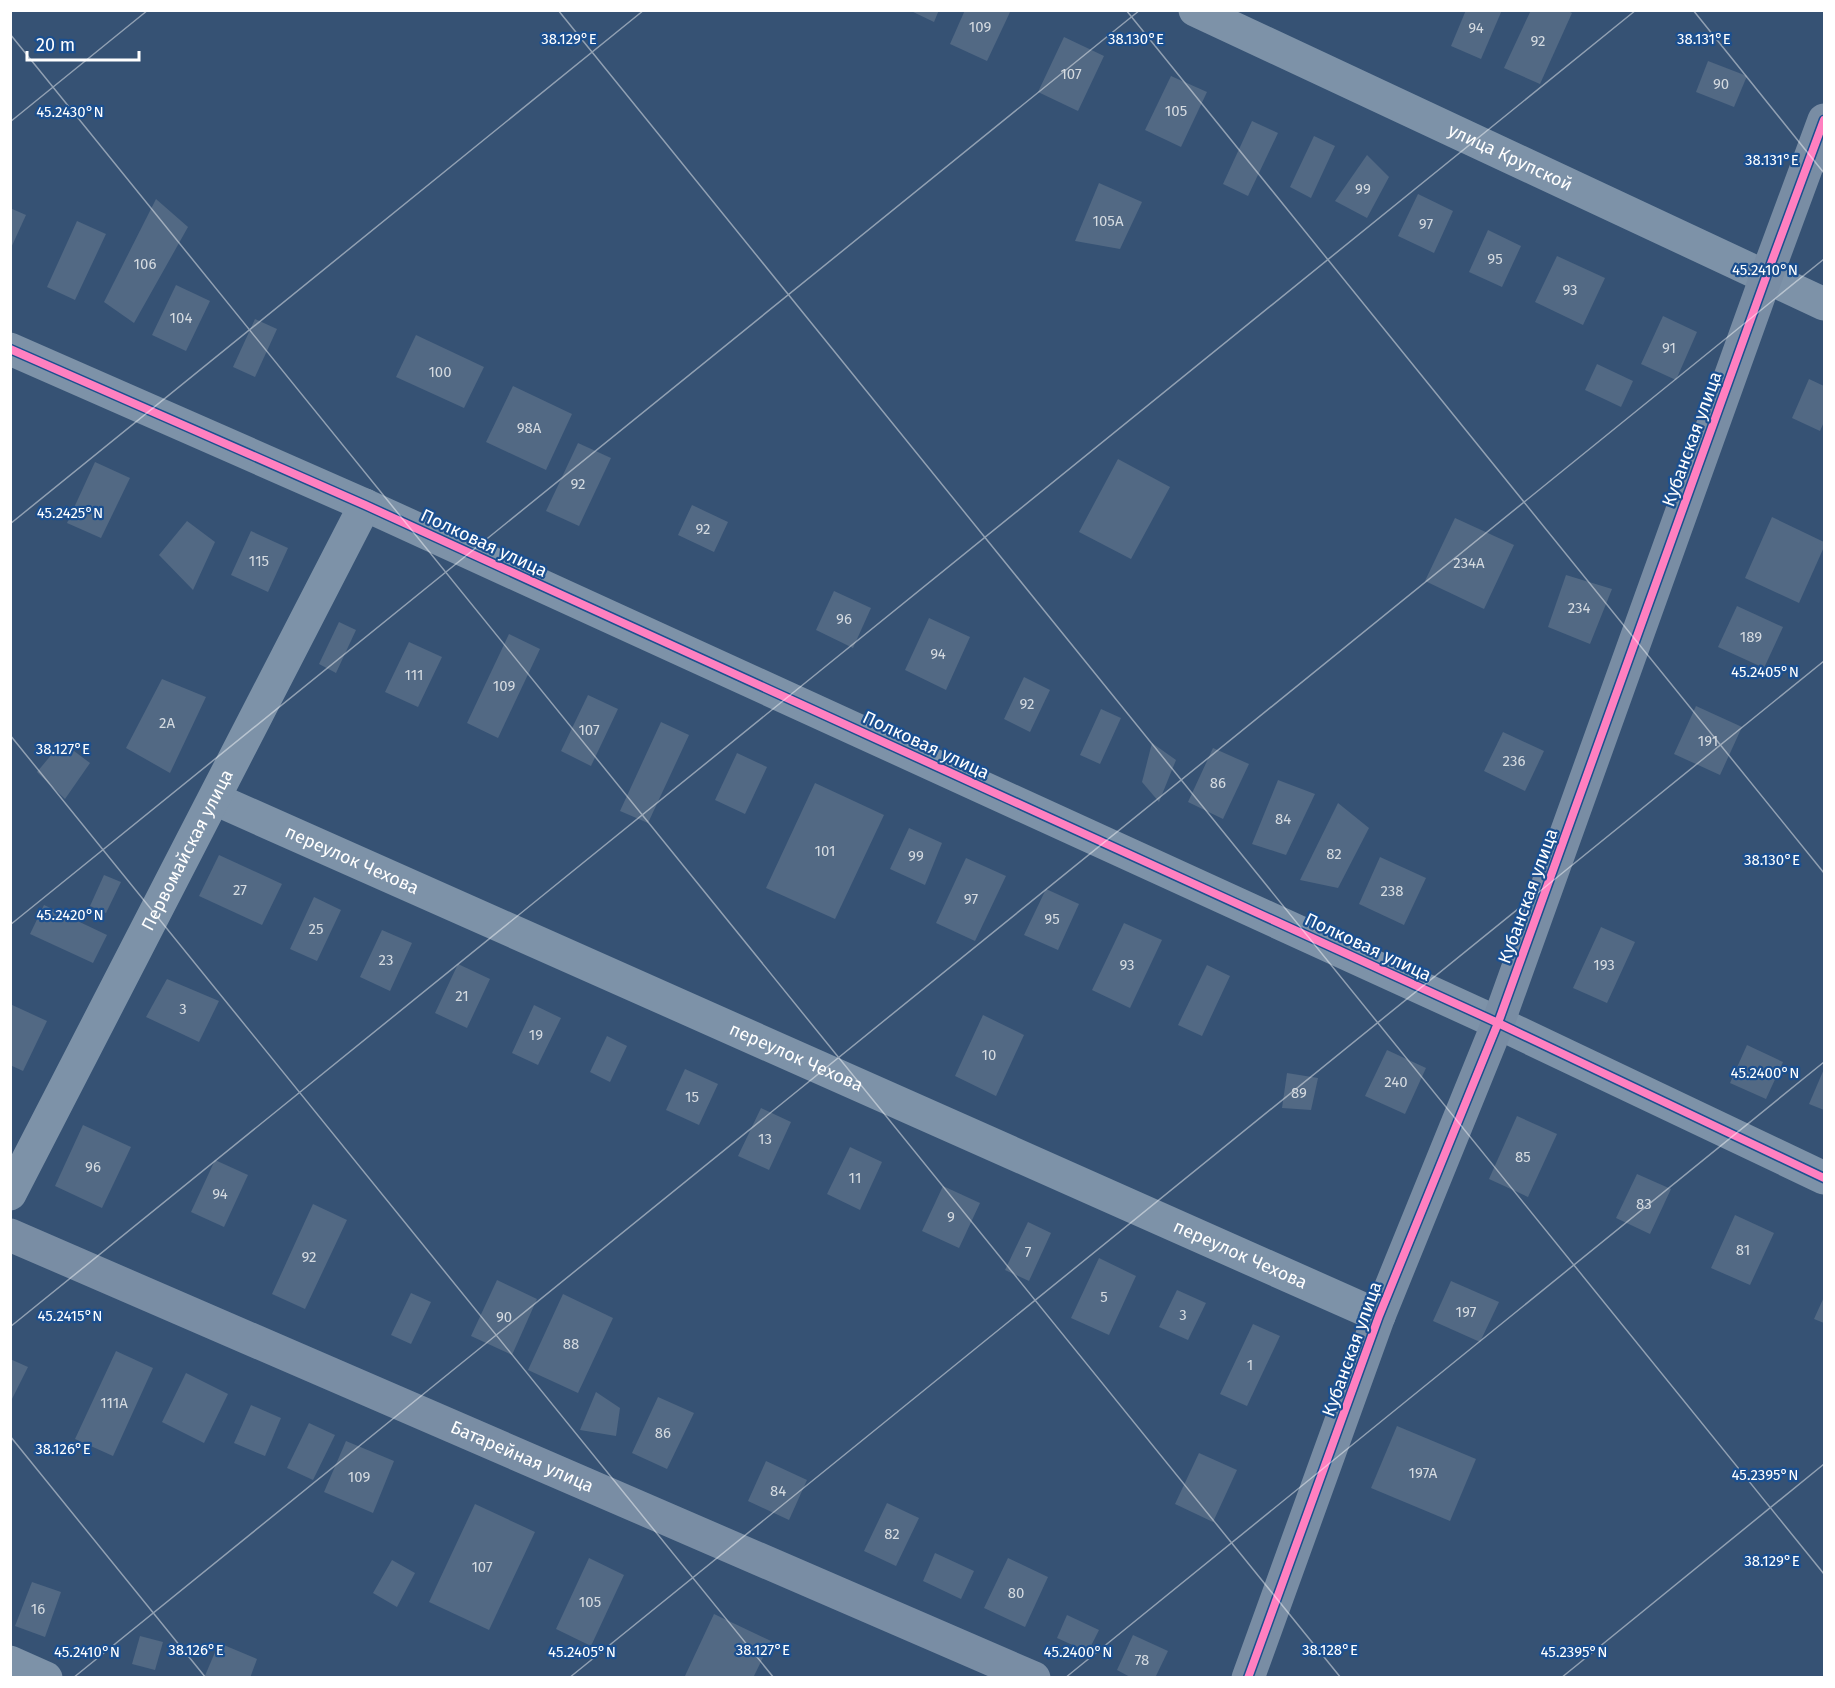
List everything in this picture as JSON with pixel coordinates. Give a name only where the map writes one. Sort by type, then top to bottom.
[{"type":"street","name":"улица Крупской","points":[[1195,10],[1824,303]]},
{"type":"street","name":"Кубанская улица","points":[[1248,1677],[1379,1316],[1498,1023],[1824,120]]},
{"type":"street","name":"Полковая улица","points":[[10,349],[365,505],[1498,1023],[1824,1178]]},
{"type":"street","name":"Первомайская улица","points":[[10,1194],[365,505]]},
{"type":"street","name":"переулок Чехова","points":[[214,799],[1379,1316]]},
{"type":"street","name":"Батарейная улица","points":[[10,1235],[1034,1677]]},
{"type":"street","points":[[10,1662],[46,1677]]},
{"type":"building","points":[[909,10],[939,10],[934,22]]},
{"type":"building","points":[[965,10],[1011,10],[987,61],[950,44]]},
{"type":"building","points":[[1466,10],[1502,10],[1481,59],[1451,46]]},
{"type":"building","points":[[1531,10],[1567,10],[1572,13],[1540,84],[1504,68]]},
{"type":"building","points":[[1064,37],[1104,56],[1078,111],[1038,92]]},
{"type":"building","points":[[1708,61],[1747,76],[1734,107],[1696,92]]},
{"type":"building","points":[[1171,76],[1207,92],[1181,147],[1145,130]]},
{"type":"building","points":[[1252,121],[1278,133],[1248,196],[1223,184]]},
{"type":"building","points":[[1314,136],[1335,146],[1311,198],[1290,187]]},
{"type":"building","points":[[1367,155],[1389,177],[1367,218],[1335,201]]},
{"type":"building","points":[[1099,183],[1142,202],[1120,249],[1075,241]]},
{"type":"building","points":[[1418,194],[1453,211],[1434,253],[1398,236]]},
{"type":"building","points":[[156,199],[188,227],[134,323],[104,302]]},
{"type":"building","points":[[10,208],[26,215],[10,250]]},
{"type":"building","points":[[77,221],[106,234],[75,300],[47,287]]},
{"type":"building","points":[[1488,230],[1521,246],[1502,287],[1469,272]]},
{"type":"building","points":[[1557,256],[1605,278],[1583,325],[1535,302]]},
{"type":"building","points":[[176,285],[210,301],[186,351],[152,335]]},
{"type":"building","points":[[1663,316],[1697,332],[1676,380],[1641,364]]},
{"type":"building","points":[[255,319],[277,329],[255,377],[233,367]]},
{"type":"building","points":[[416,335],[484,367],[464,408],[396,377]]},
{"type":"building","points":[[1597,364],[1633,381],[1621,407],[1585,390]]},
{"type":"building","points":[[1809,379],[1824,386],[1824,422],[1820,431],[1792,418]]},
{"type":"building","points":[[513,386],[572,414],[546,470],[486,442]]},
{"type":"building","points":[[578,443],[611,458],[579,526],[546,511]]},
{"type":"building","points":[[1118,459],[1170,487],[1131,559],[1079,532]]},
{"type":"building","points":[[95,462],[130,478],[101,538],[67,523]]},
{"type":"building","points":[[692,505],[728,522],[714,552],[678,535]]},
{"type":"building","points":[[1772,517],[1824,542],[1824,547],[1799,603],[1745,578]]},
{"type":"building","points":[[1455,518],[1514,545],[1484,609],[1425,581]]},
{"type":"building","points":[[187,521],[215,542],[193,590],[159,555]]},
{"type":"building","points":[[251,531],[288,548],[268,592],[231,575]]},
{"type":"building","points":[[1566,575],[1612,589],[1590,644],[1548,627]]},
{"type":"building","points":[[834,591],[871,608],[853,648],[816,630]]},
{"type":"building","points":[[1737,606],[1783,627],[1764,668],[1718,647]]},
{"type":"building","points":[[929,618],[970,637],[946,690],[905,670]]},
{"type":"building","points":[[339,622],[356,630],[336,673],[319,664]]},
{"type":"building","points":[[509,634],[540,649],[498,738],[467,723]]},
{"type":"building","points":[[409,642],[442,657],[418,707],[385,692]]},
{"type":"building","points":[[1024,677],[1050,690],[1030,732],[1004,719]]},
{"type":"building","points":[[162,679],[206,697],[170,773],[126,748]]},
{"type":"building","points":[[588,695],[618,709],[591,766],[561,751]]},
{"type":"building","points":[[1696,706],[1742,727],[1720,775],[1674,754]]},
{"type":"building","points":[[1101,709],[1121,718],[1100,764],[1080,755]]},
{"type":"building","points":[[661,722],[689,735],[648,823],[620,811]]},
{"type":"building","points":[[1503,732],[1544,751],[1525,791],[1484,771]]},
{"type":"building","points":[[62,742],[90,763],[65,799],[37,772]]},
{"type":"building","points":[[1152,743],[1176,760],[1159,802],[1142,782]]},
{"type":"building","points":[[1213,748],[1249,764],[1223,819],[1188,802]]},
{"type":"building","points":[[737,753],[767,767],[745,814],[715,800]]},
{"type":"building","points":[[1278,780],[1315,794],[1286,855],[1252,844]]},
{"type":"building","points":[[815,783],[884,815],[835,919],[766,888]]},
{"type":"building","points":[[1338,803],[1369,828],[1338,888],[1300,880]]},
{"type":"building","points":[[909,828],[942,843],[925,885],[890,869]]},
{"type":"building","points":[[219,855],[282,884],[262,925],[199,896]]},
{"type":"building","points":[[1380,857],[1426,878],[1404,925],[1359,904]]},
{"type":"building","points":[[966,858],[1006,876],[975,941],[936,923]]},
{"type":"building","points":[[104,875],[121,882],[106,913],[90,906]]},
{"type":"building","points":[[1046,889],[1079,904],[1058,950],[1024,935]]},
{"type":"building","points":[[314,897],[341,910],[317,961],[290,949]]},
{"type":"building","points":[[44,905],[107,935],[93,963],[30,934]]},
{"type":"building","points":[[1124,923],[1162,940],[1130,1008],[1092,990]]},
{"type":"building","points":[[1601,927],[1635,942],[1607,1003],[1573,988]]},
{"type":"building","points":[[382,930],[412,943],[390,991],[360,977]]},
{"type":"building","points":[[458,964],[490,979],[467,1028],[435,1013]]},
{"type":"building","points":[[1207,965],[1230,976],[1202,1036],[1178,1025]]},
{"type":"building","points":[[167,979],[219,1001],[199,1042],[146,1017]]},
{"type":"building","points":[[10,1004],[47,1021],[23,1071],[10,1065]]},
{"type":"building","points":[[534,1005],[561,1018],[538,1065],[512,1053]]},
{"type":"building","points":[[983,1015],[1024,1035],[996,1096],[955,1076]]},
{"type":"building","points":[[607,1036],[627,1046],[610,1082],[590,1072]]},
{"type":"building","points":[[1747,1045],[1783,1062],[1766,1099],[1730,1083]]},
{"type":"building","points":[[1387,1050],[1426,1068],[1405,1114],[1365,1096]]},
{"type":"building","points":[[685,1069],[718,1084],[699,1125],[666,1110]]},
{"type":"building","points":[[1824,1069],[1824,1110],[1809,1104]]},
{"type":"building","points":[[1287,1073],[1318,1078],[1311,1110],[1282,1108]]},
{"type":"building","points":[[761,1108],[791,1122],[769,1170],[738,1156]]},
{"type":"building","points":[[1517,1116],[1557,1134],[1528,1197],[1489,1179]]},
{"type":"building","points":[[83,1125],[131,1147],[102,1208],[55,1186]]},
{"type":"building","points":[[850,1147],[882,1162],[860,1210],[827,1194]]},
{"type":"building","points":[[215,1160],[248,1175],[224,1227],[191,1212]]},
{"type":"building","points":[[1637,1174],[1671,1189],[1650,1234],[1616,1218]]},
{"type":"building","points":[[943,1186],[980,1203],[959,1248],[922,1231]]},
{"type":"building","points":[[313,1204],[347,1220],[305,1309],[272,1294]]},
{"type":"building","points":[[1735,1215],[1774,1233],[1750,1285],[1711,1268]]},
{"type":"building","points":[[1028,1222],[1051,1233],[1029,1281],[1005,1270]]},
{"type":"building","points":[[1099,1258],[1136,1276],[1109,1335],[1071,1318]]},
{"type":"building","points":[[497,1280],[537,1299],[512,1355],[471,1336]]},
{"type":"building","points":[[1451,1281],[1499,1302],[1480,1342],[1433,1321]]},
{"type":"building","points":[[1177,1290],[1206,1303],[1188,1340],[1159,1327]]},
{"type":"building","points":[[411,1293],[431,1302],[411,1344],[391,1335]]},
{"type":"building","points":[[563,1294],[613,1318],[578,1393],[528,1370]]},
{"type":"building","points":[[1824,1297],[1824,1323],[1814,1319]]},
{"type":"building","points":[[1253,1324],[1280,1336],[1247,1406],[1220,1394]]},
{"type":"building","points":[[116,1351],[153,1368],[113,1456],[75,1439]]},
{"type":"building","points":[[10,1359],[28,1367],[10,1403]]},
{"type":"building","points":[[186,1373],[228,1394],[204,1443],[162,1422]]},
{"type":"building","points":[[596,1392],[620,1408],[616,1436],[580,1430]]},
{"type":"building","points":[[658,1397],[694,1413],[667,1469],[632,1453]]},
{"type":"building","points":[[251,1405],[281,1418],[265,1456],[234,1443]]},
{"type":"building","points":[[309,1423],[335,1435],[313,1480],[287,1468]]},
{"type":"building","points":[[1397,1426],[1476,1459],[1450,1521],[1371,1488]]},
{"type":"building","points":[[346,1441],[394,1461],[373,1513],[324,1492]]},
{"type":"building","points":[[1199,1453],[1237,1470],[1213,1522],[1175,1504]]},
{"type":"building","points":[[766,1461],[807,1480],[789,1520],[748,1501]]},
{"type":"building","points":[[887,1503],[919,1518],[896,1566],[864,1551]]},
{"type":"building","points":[[475,1504],[535,1532],[489,1630],[429,1602]]},
{"type":"building","points":[[935,1553],[974,1571],[961,1599],[923,1581]]},
{"type":"building","points":[[589,1558],[624,1575],[591,1646],[556,1629]]},
{"type":"building","points":[[1008,1558],[1048,1577],[1025,1627],[984,1608]]},
{"type":"building","points":[[392,1560],[415,1573],[397,1607],[373,1593]]},
{"type":"building","points":[[32,1582],[61,1592],[45,1637],[15,1626]]},
{"type":"building","points":[[714,1614],[771,1641],[753,1678],[684,1678]]},
{"type":"building","points":[[1067,1615],[1099,1630],[1088,1652],[1057,1638]]},
{"type":"building","points":[[1133,1635],[1168,1651],[1155,1678],[1132,1678],[1117,1670]]},
{"type":"building","points":[[140,1636],[163,1642],[155,1670],[132,1664]]},
{"type":"building","points":[[219,1643],[257,1659],[250,1678],[204,1678]]},
{"type":"cycle path","points":[[1248,1678],[1379,1316],[1498,1023],[1824,120]]},
{"type":"cycle path","points":[[10,349],[365,505],[1498,1023],[1824,1178]]}]
